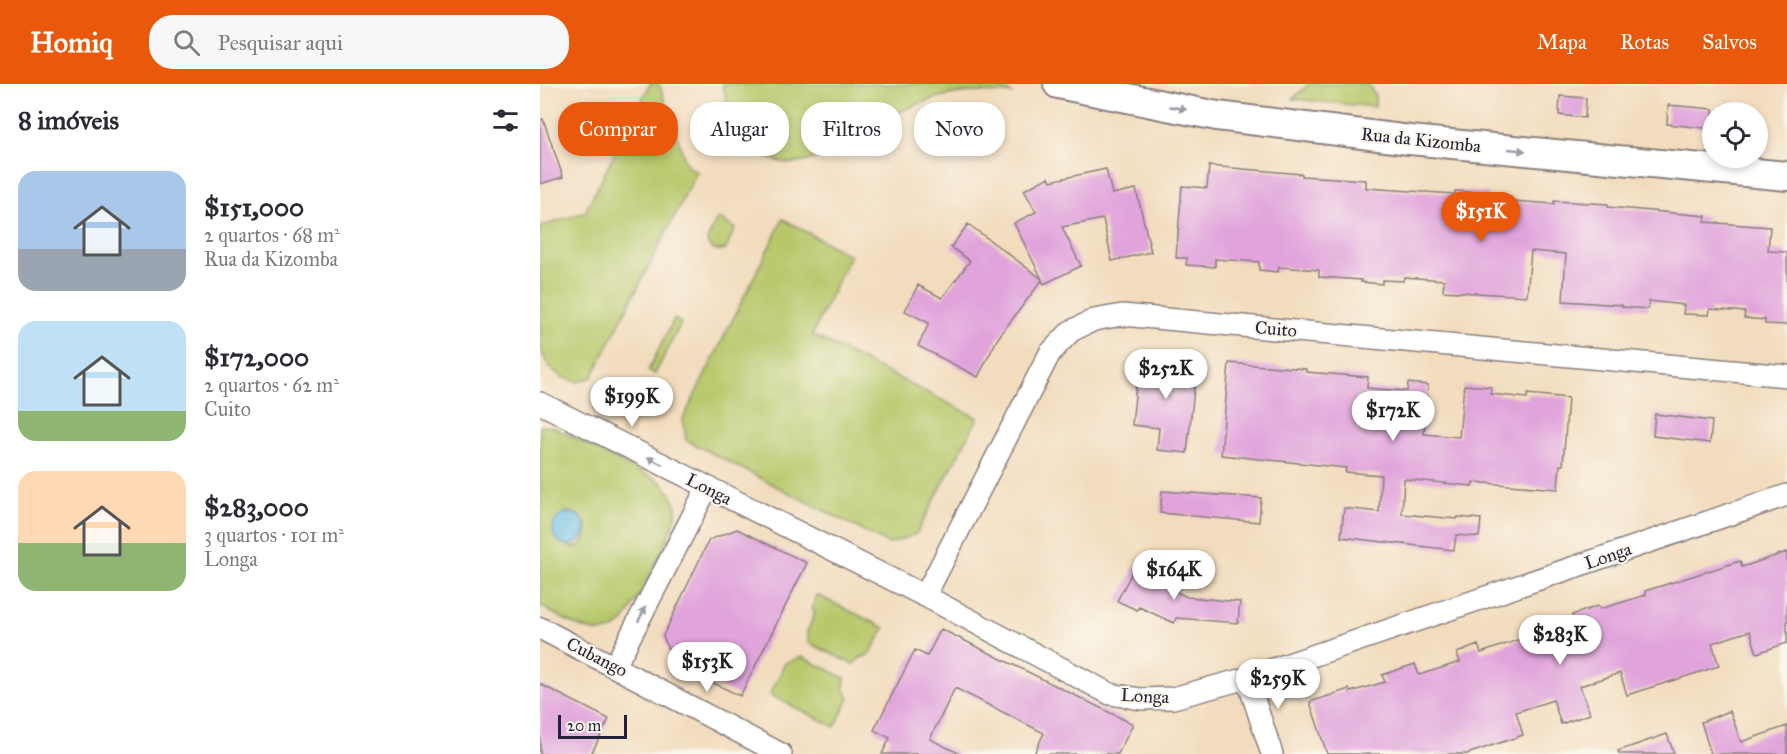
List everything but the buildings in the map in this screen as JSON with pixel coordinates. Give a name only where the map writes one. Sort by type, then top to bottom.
[{"type":"main road","name":"Rua da Kizomba","points":[[1058,84],[1217,116],[1410,140],[1787,176]]},
{"type":"street","name":"Cuito","points":[[925,596],[1050,353],[1071,332],[1094,320],[1122,315],[1787,376]]},
{"type":"street","name":"Longa","points":[[540,403],[925,596],[1110,694],[1141,699],[1173,698],[1247,678],[1787,495]]},
{"type":"street","points":[[615,666],[707,488]]},
{"type":"street","name":"Cubango","points":[[540,628],[781,754]]},
{"type":"street","points":[[1247,678],[1272,754]]},
{"type":"green space","points":[[650,84],[659,84],[665,102],[641,102]]},
{"type":"green space","points":[[722,84],[992,84],[1013,94],[972,92],[955,94],[925,102],[914,102],[914,106],[902,111],[902,102],[801,102],[801,156],[820,156],[794,163],[775,161],[764,156],[789,156],[789,102],[728,102]]},
{"type":"green space","points":[[1309,84],[1368,84],[1375,96],[1375,107],[1293,99]]},
{"type":"green space","points":[[678,140],[687,166],[697,172],[592,377],[577,382],[562,377],[550,368],[540,345],[540,227],[585,212],[613,156],[678,156]]},
{"type":"green space","points":[[717,218],[735,228],[726,249],[714,250],[707,241]]},
{"type":"green space","points":[[783,219],[850,256],[812,335],[978,418],[916,534],[889,544],[686,440],[683,419]]},
{"type":"green space","points":[[674,319],[681,323],[655,374],[648,371]]},
{"type":"green space","points":[[540,426],[553,427],[661,482],[672,496],[676,514],[653,568],[628,614],[618,626],[612,630],[600,632],[582,628],[540,606]],"holes":[[[565,512],[579,515],[587,527],[584,540],[579,546],[572,547],[560,537],[557,528]]]},
{"type":"green space","points":[[817,595],[885,628],[869,655],[853,664],[809,643],[807,631],[815,614],[812,607]]},
{"type":"green space","points":[[802,657],[845,678],[844,688],[849,698],[835,727],[770,695],[785,663]]},
{"type":"water","points":[[569,513],[580,518],[585,529],[580,540],[569,545],[558,540],[553,529],[558,518]]}]
